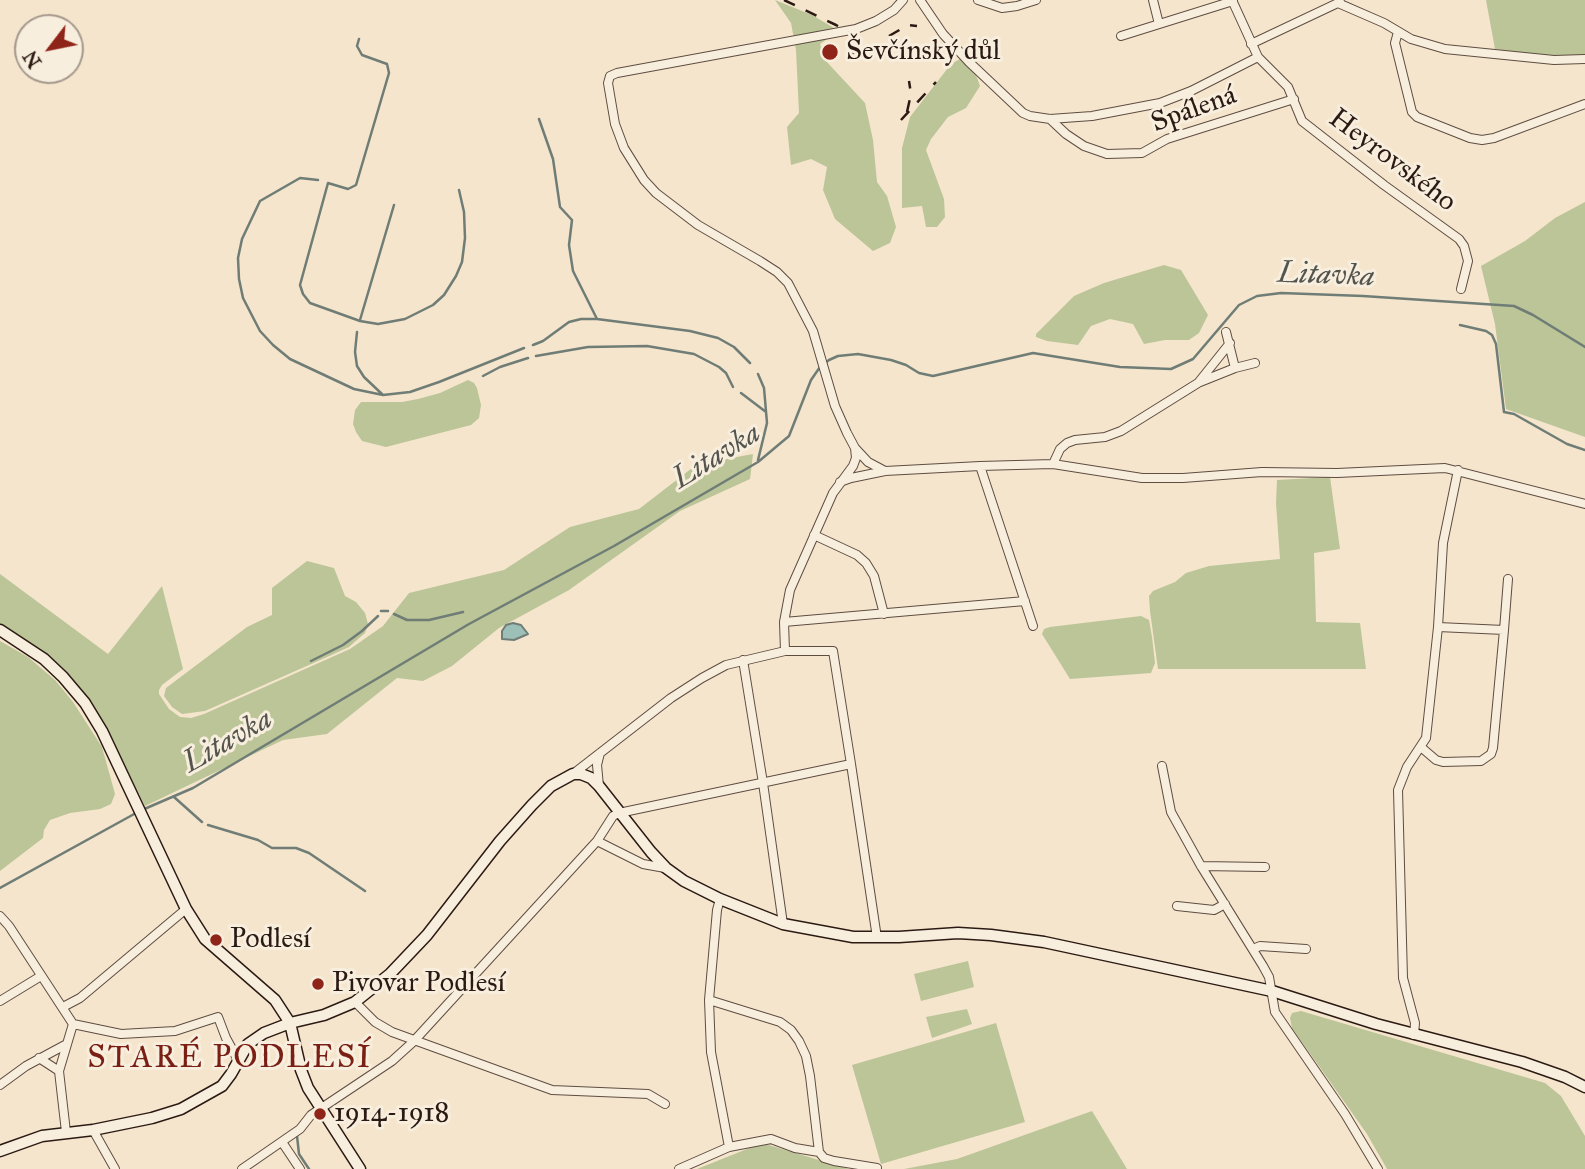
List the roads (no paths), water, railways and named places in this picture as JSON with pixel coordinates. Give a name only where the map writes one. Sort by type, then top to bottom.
[{"type":"street","points":[[885,471],[868,462],[855,448],[840,420],[813,331],[788,283],[777,272],[698,225],[656,193],[644,180],[624,148],[615,124],[608,80],[617,73],[856,29],[894,10],[903,0]]},
{"type":"street","points":[[920,0],[943,34],[1023,113],[1050,119],[1105,114],[1160,103],[1191,91],[1258,57]]},
{"type":"street","points":[[978,0],[1002,8],[1036,0]]},
{"type":"street","points":[[1153,0],[1159,24]]},
{"type":"street","points":[[1121,36],[1232,1]]},
{"type":"street","name":"Heyrovského","points":[[1232,1],[1258,57],[1288,88],[1302,121],[1459,239],[1468,261],[1461,289]]},
{"type":"street","points":[[1251,44],[1340,2],[1398,32],[1445,50],[1554,60],[1585,59]]},
{"type":"street","points":[[1398,32],[1395,43],[1412,112],[1417,117],[1470,138],[1493,138],[1585,104]]},
{"type":"street","name":"Spálená","points":[[1050,119],[1084,146],[1107,154],[1142,153],[1167,139],[1294,99]]},
{"type":"street","points":[[1226,332],[1235,368]]},
{"type":"street","points":[[1198,383],[1230,343]]},
{"type":"street","points":[[1053,464],[1060,449],[1067,443],[1105,437],[1121,431],[1198,383],[1255,363]]},
{"type":"street","points":[[785,651],[785,622],[790,590],[840,482],[853,466],[855,448]]},
{"type":"street","points":[[840,482],[885,471],[1053,464],[1156,478],[1262,472],[1337,473],[1432,468],[1458,470],[1585,505]]},
{"type":"street","points":[[980,466],[1033,626]]},
{"type":"street","points":[[1414,1035],[1415,1023],[1403,978],[1398,790],[1407,767],[1426,738],[1438,627],[1443,543],[1458,470]]},
{"type":"street","points":[[814,536],[857,555],[866,564],[874,576],[884,614]]},
{"type":"street","points":[[1422,747],[1436,760],[1443,762],[1481,761],[1491,754],[1508,579]]},
{"type":"street","points":[[785,622],[1025,601]]},
{"type":"street","points":[[1438,627],[1504,629]]},
{"type":"street","points":[[0,630],[44,659],[85,703],[102,731],[186,909],[205,939],[275,1000],[290,1023],[308,1088],[360,1169]]},
{"type":"street","points":[[0,1151],[42,1136],[93,1130],[160,1117],[181,1109],[222,1086],[253,1040],[275,1028],[324,1015],[355,1002],[390,974],[426,935],[500,841],[551,786],[573,774],[671,698],[726,665],[743,660],[785,651],[833,651],[877,938]]},
{"type":"street","points":[[743,660],[764,783],[783,924]]},
{"type":"street","points":[[599,786],[597,765],[600,753]]},
{"type":"street","points":[[242,1169],[300,1129],[312,1115],[392,1061],[413,1042],[597,841],[613,816],[851,764]]},
{"type":"street","points":[[1162,766],[1171,812],[1269,977],[1278,1018],[1345,1114],[1378,1169]]},
{"type":"street","points":[[573,774],[591,778],[666,868],[684,881],[720,900],[783,924],[877,938],[940,933],[991,935],[1044,942],[1272,991],[1414,1035],[1522,1062],[1585,1087]]},
{"type":"street","points":[[597,841],[643,864],[666,868]]},
{"type":"street","points":[[1201,866],[1265,867]]},
{"type":"street","points":[[720,900],[709,1000],[711,1052],[729,1147]]},
{"type":"street","points":[[1177,906],[1214,910],[1225,904]]},
{"type":"street","points":[[63,1007],[80,998],[186,909]]},
{"type":"street","points":[[0,916],[73,1024],[121,1034],[175,1031],[218,1017],[239,1060]]},
{"type":"street","points":[[1253,949],[1260,946],[1306,949]]},
{"type":"street","points":[[0,1002],[41,976]]},
{"type":"street","points":[[709,1000],[780,1022],[791,1030],[806,1056],[819,1152],[824,1158],[834,1161],[877,1168]]},
{"type":"street","points":[[355,1002],[375,1022],[413,1042],[552,1090],[566,1093],[648,1094],[665,1104]]},
{"type":"street","points":[[66,1132],[59,1071],[73,1024]]},
{"type":"street","points":[[0,1085],[39,1058],[65,1045]]},
{"type":"street","points":[[39,1058],[59,1071]]},
{"type":"street","points":[[93,1130],[116,1169]]},
{"type":"street","points":[[679,1169],[729,1147],[772,1139],[795,1148],[819,1152]]},
{"type":"street","points":[[282,1142],[300,1169]]},
{"type":"water","points":[[506,625],[521,625],[528,634],[514,640],[502,639],[502,631]]},
{"type":"waterway","points":[[359,39],[357,46],[362,55],[387,64],[389,73],[356,185],[348,189],[328,183],[300,285],[303,294],[310,303],[360,321],[378,324],[405,319],[433,305],[444,295],[462,262],[464,212],[459,190]]},
{"type":"waterway","points":[[539,119],[553,159],[560,207],[572,220],[569,245],[573,271],[597,319]]},
{"type":"waterway","points":[[318,180],[300,178],[260,201],[242,239],[238,258],[243,298],[260,331],[290,359],[354,389],[383,395]]},
{"type":"waterway","points":[[360,320],[394,205]]},
{"type":"waterway","name":"Litavka","points":[[142,810],[193,788],[469,624],[614,546],[758,462],[789,436],[811,380],[820,367],[838,356],[858,354],[891,360],[919,373],[933,376],[1033,353],[1120,367],[1171,369],[1193,359],[1239,305],[1257,296],[1281,293],[1514,306],[1585,347]]},
{"type":"waterway","points":[[533,345],[569,322],[597,319],[690,331],[718,338],[734,347],[750,363]]},
{"type":"waterway","points":[[1460,325],[1492,335],[1496,344],[1504,412],[1514,414],[1567,444],[1585,450]]},
{"type":"waterway","points":[[357,332],[357,366],[364,377],[383,395],[410,392],[524,348]]},
{"type":"waterway","points":[[536,356],[588,347],[647,346],[694,354],[719,367],[726,373],[733,387]]},
{"type":"waterway","points":[[483,376],[528,358]]},
{"type":"waterway","points":[[758,374],[764,388],[767,423],[758,460]]},
{"type":"waterway","points":[[741,393],[766,412]]},
{"type":"waterway","points":[[381,611],[388,611]]},
{"type":"waterway","points":[[394,614],[407,620],[429,620],[463,612]]},
{"type":"waterway","points":[[311,661],[343,645],[378,616]]},
{"type":"waterway","points":[[174,797],[202,822]]},
{"type":"waterway","name":"Litavka","points":[[0,888],[136,813]]},
{"type":"waterway","points":[[208,825],[258,840],[272,848],[296,848],[309,853],[365,891]]},
{"type":"waterway","points":[[297,1136],[299,1154],[309,1169]]},
{"type":"railway","points":[[784,0],[836,25],[861,41],[859,49],[850,55],[819,50]]},
{"type":"railway","points":[[889,36],[908,25],[917,26]]},
{"type":"railway","points":[[907,112],[911,94],[909,81]]},
{"type":"railway","points":[[901,120],[936,82]]},
{"type":"place","name":"Ševčínský důl","points":[[830,52]]},
{"type":"place","name":"Podlesí","points":[[216,940]]},
{"type":"place","name":"Pivovar Podlesí","points":[[318,984]]},
{"type":"place","name":"1914-1918","points":[[320,1114]]},
{"type":"district","name":"STARÉ PODLESÍ","points":[[230,1059]]}]
